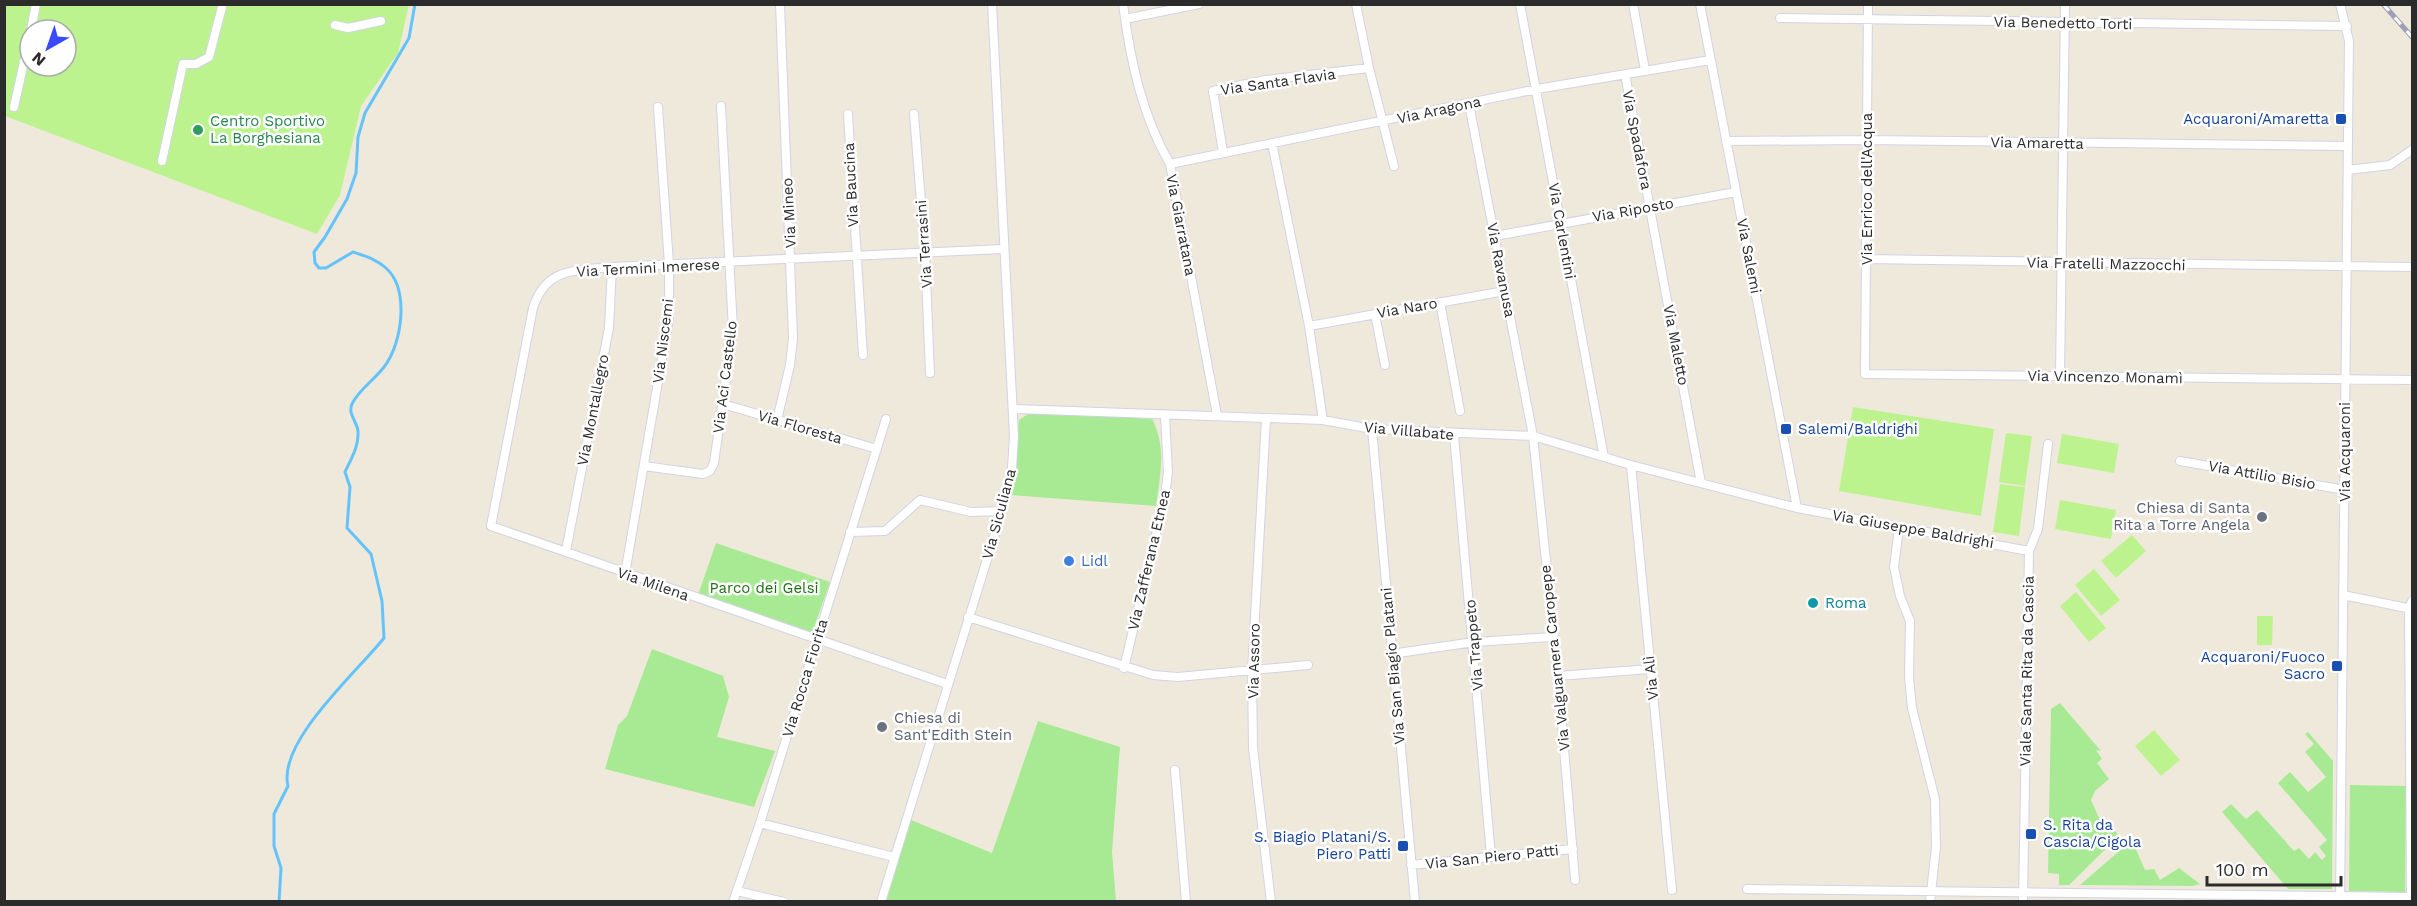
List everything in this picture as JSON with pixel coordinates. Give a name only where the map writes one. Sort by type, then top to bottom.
[{"type":"street","name":"Via Mineo","points":[[777,420],[793,352],[780,4]]},
{"type":"street","name":"Via Siculiana","points":[[881,902],[1002,511],[1014,457],[992,4]]},
{"type":"street","name":"Via Giarratana","points":[[1124,4],[1125,19],[1145,107],[1156,138],[1170,164],[1217,415]]},
{"type":"street","points":[[1125,19],[1198,4]]},
{"type":"street","points":[[1356,4],[1369,68],[1394,166]]},
{"type":"street","name":"Via Carlentini","points":[[1520,4],[1538,89],[1560,224],[1604,458]]},
{"type":"street","points":[[1633,4],[1645,70]]},
{"type":"street","name":"Via Salemi","points":[[1700,4],[1797,508]]},
{"type":"street","name":"Via Enrico dell'Acqua","points":[[1864,374],[1868,4]]},
{"type":"street","points":[[2060,377],[2065,4]]},
{"type":"street","name":"Via Acquaroni","points":[[2340,4],[2348,26],[2340,899]]},
{"type":"street","points":[[162,161],[183,64],[196,64],[208,57],[222,8]]},
{"type":"street","name":"Via Benedetto Torti","points":[[1779,18],[2064,24],[2348,26]]},
{"type":"street","points":[[335,25],[348,28],[381,21]]},
{"type":"street","name":"Via Aragona","points":[[1170,164],[1538,89],[1710,60]]},
{"type":"street","name":"Via Santa Flavia","points":[[1223,152],[1213,91],[1266,80],[1369,68]]},
{"type":"street","name":"Via Spadafora","points":[[1625,74],[1650,207]]},
{"type":"street","points":[[14,107],[20,78]]},
{"type":"street","name":"Via Ravanusa","points":[[1469,104],[1533,436]]},
{"type":"street","name":"Via Aci Castello","points":[[644,466],[700,474],[710,471],[714,463],[733,329],[721,106]]},
{"type":"street","name":"Via Niscemi","points":[[625,574],[668,323],[669,264],[658,107]]},
{"type":"street","name":"Via Baucina","points":[[848,114],[862,355]]},
{"type":"street","name":"Via Terrasini","points":[[914,114],[925,252],[930,374]]},
{"type":"street","name":"Via Amaretta","points":[[1726,141],[1867,140],[2348,146]]},
{"type":"street","points":[[1272,143],[1309,326],[1323,420]]},
{"type":"street","points":[[2348,170],[2390,165],[2412,150]]},
{"type":"street","name":"Via Riposto","points":[[1495,236],[1736,192]]},
{"type":"street","name":"Via Maletto","points":[[1650,207],[1701,483]]},
{"type":"street","name":"Via Termini Imerese","points":[[491,526],[537,296],[544,285],[560,274],[612,267],[730,264],[1003,249]]},
{"type":"street","name":"Via Fratelli Mazzocchi","points":[[1866,259],[2062,264],[2412,267]]},
{"type":"street","name":"Via Montallegro","points":[[566,551],[609,328],[612,267]]},
{"type":"street","name":"Via Naro","points":[[1309,326],[1505,291]]},
{"type":"street","points":[[1440,302],[1460,411]]},
{"type":"street","points":[[1375,314],[1385,365]]},
{"type":"street","name":"Via Vincenzo Monamì","points":[[1864,374],[2412,380]]},
{"type":"street","name":"Via Floresta","points":[[723,404],[877,449]]},
{"type":"street","name":"Via Villabate","points":[[1013,409],[1323,420],[1372,429],[1454,435],[1533,436],[1604,458],[1797,508]]},
{"type":"street","name":"Via Zafferana Etnea","points":[[1124,668],[1165,496],[1168,472],[1165,416]]},
{"type":"street","name":"Via Rocca Fiorita","points":[[733,902],[760,823],[886,419]]},
{"type":"street","name":"Via Assoro","points":[[1266,419],[1252,670],[1253,748],[1271,902]]},
{"type":"street","name":"Via San Biagio Platani","points":[[1372,429],[1415,902]]},
{"type":"street","name":"Via Trappeto","points":[[1454,435],[1474,642],[1491,856]]},
{"type":"street","name":"Via Valguarnera Caropepe","points":[[1533,436],[1552,636],[1558,676],[1575,880]]},
{"type":"street","name":"Viale Santa Rita da Cascia","points":[[2023,902],[2029,551],[2038,529],[2048,444]]},
{"type":"street","name":"Via Attilio Bisio","points":[[2180,461],[2345,490]]},
{"type":"street","name":"Via Alì","points":[[1631,465],[1672,890]]},
{"type":"street","points":[[850,532],[885,531],[920,500],[971,512],[1002,511]]},
{"type":"street","name":"Via Giuseppe Baldrighi","points":[[1797,508],[2029,551]]},
{"type":"street","name":"Via Milena","points":[[491,526],[947,684]]},
{"type":"street","points":[[1899,526],[1894,567],[1900,596],[1910,621],[1909,677],[1912,708],[1935,799],[1936,847],[1930,902]]},
{"type":"street","points":[[1747,889],[2023,891],[2175,899],[2412,897],[2411,606],[2343,595]]},
{"type":"street","points":[[968,617],[1124,668],[1154,675],[1178,677],[1308,665]]},
{"type":"street","points":[[1391,654],[1474,642],[1552,636]]},
{"type":"street","points":[[1558,676],[1650,669]]},
{"type":"street","points":[[1175,770],[1186,902]]},
{"type":"street","points":[[760,823],[894,857]]},
{"type":"street","name":"Via San Piero Patti","points":[[1412,865],[1573,849]]},
{"type":"street","points":[[737,891],[784,902]]},
{"type":"green space","name":"Centro Sportivo La Borghesiana","points":[[409,4],[398,53],[361,106],[340,195],[317,234],[5,116],[4,5]]},
{"type":"green space","points":[[1853,407],[1994,429],[1981,516],[1839,491]]},
{"type":"green space","points":[[1031,412],[1152,419],[1160,440],[1161,451],[1156,506],[1011,495],[1019,420]]},
{"type":"green space","points":[[2006,433],[2032,436],[2025,486],[1999,482]]},
{"type":"green space","points":[[2062,434],[2119,444],[2114,473],[2057,463]]},
{"type":"green space","points":[[2000,484],[2025,487],[2019,536],[1993,532]]},
{"type":"green space","points":[[2060,500],[2116,510],[2111,539],[2055,529]]},
{"type":"green space","points":[[2132,535],[2146,551],[2116,578],[2101,561]]},
{"type":"green space","name":"Parco dei Gelsi","points":[[716,543],[830,582],[812,633],[698,595]]},
{"type":"green space","points":[[2094,569],[2120,600],[2101,616],[2075,585]]},
{"type":"green space","points":[[2076,592],[2106,628],[2089,642],[2060,606]]},
{"type":"green space","points":[[2257,616],[2273,616],[2272,645],[2257,645]]},
{"type":"green space","points":[[652,649],[723,676],[729,697],[717,737],[775,751],[754,807],[605,769],[618,725],[627,716]]},
{"type":"green space","points":[[2060,703],[2101,751],[2096,750],[2102,759],[2097,763],[2109,779],[2095,791],[2091,800],[2100,820],[2113,828],[2119,836],[2069,885],[2059,885],[2059,874],[2048,873],[2051,709]]},
{"type":"green space","points":[[1038,721],[1120,747],[1112,852],[1116,901],[881,902],[906,818],[992,853]]},
{"type":"green space","points":[[2154,730],[2180,760],[2161,776],[2135,746]]},
{"type":"green space","points":[[2308,732],[2333,761],[2332,889],[2288,889],[2222,812],[2231,804],[2246,819],[2257,810],[2294,851],[2299,848],[2309,859],[2315,852],[2322,860],[2326,856],[2319,847],[2327,840],[2278,783],[2290,772],[2308,792],[2326,777],[2305,752],[2314,744],[2305,734]]},
{"type":"green space","points":[[2350,785],[2406,786],[2405,892],[2349,891]]},
{"type":"green space","points":[[2132,840],[2145,870],[2154,869],[2160,880],[2179,868],[2200,884],[2193,886],[2080,885]]},
{"type":"waterway","points":[[279,902],[281,868],[274,846],[274,814],[288,786],[288,768],[295,749],[322,708],[384,638],[382,601],[371,554],[347,528],[350,487],[345,472],[358,437],[351,406],[390,357],[399,331],[401,303],[394,278],[378,262],[353,252],[326,268],[319,268],[315,263],[314,252],[347,199],[356,173],[358,137],[365,113],[409,38],[415,4]]},
{"type":"railway","points":[[2383,4],[2412,37]]},
{"type":"place","name":"Acquaroni/Amaretta","points":[[2341,119]]},
{"type":"place","name":"Centro Sportivo La Borghesiana","points":[[198,130]]},
{"type":"place","name":"Salemi/Baldrighi","points":[[1786,429]]},
{"type":"place","name":"Chiesa di Santa Rita a Torre Angela","points":[[2262,517]]},
{"type":"place","name":"Lidl","points":[[1069,561]]},
{"type":"place","name":"Roma","points":[[1813,603]]},
{"type":"place","name":"Acquaroni/Fuoco Sacro","points":[[2337,666]]},
{"type":"place","name":"Chiesa di Sant'Edith Stein","points":[[882,727]]},
{"type":"place","name":"S. Rita da Cascia/Cigola","points":[[2031,834]]},
{"type":"place","name":"S. Biagio Platani/S. Piero Patti","points":[[1403,846]]}]
